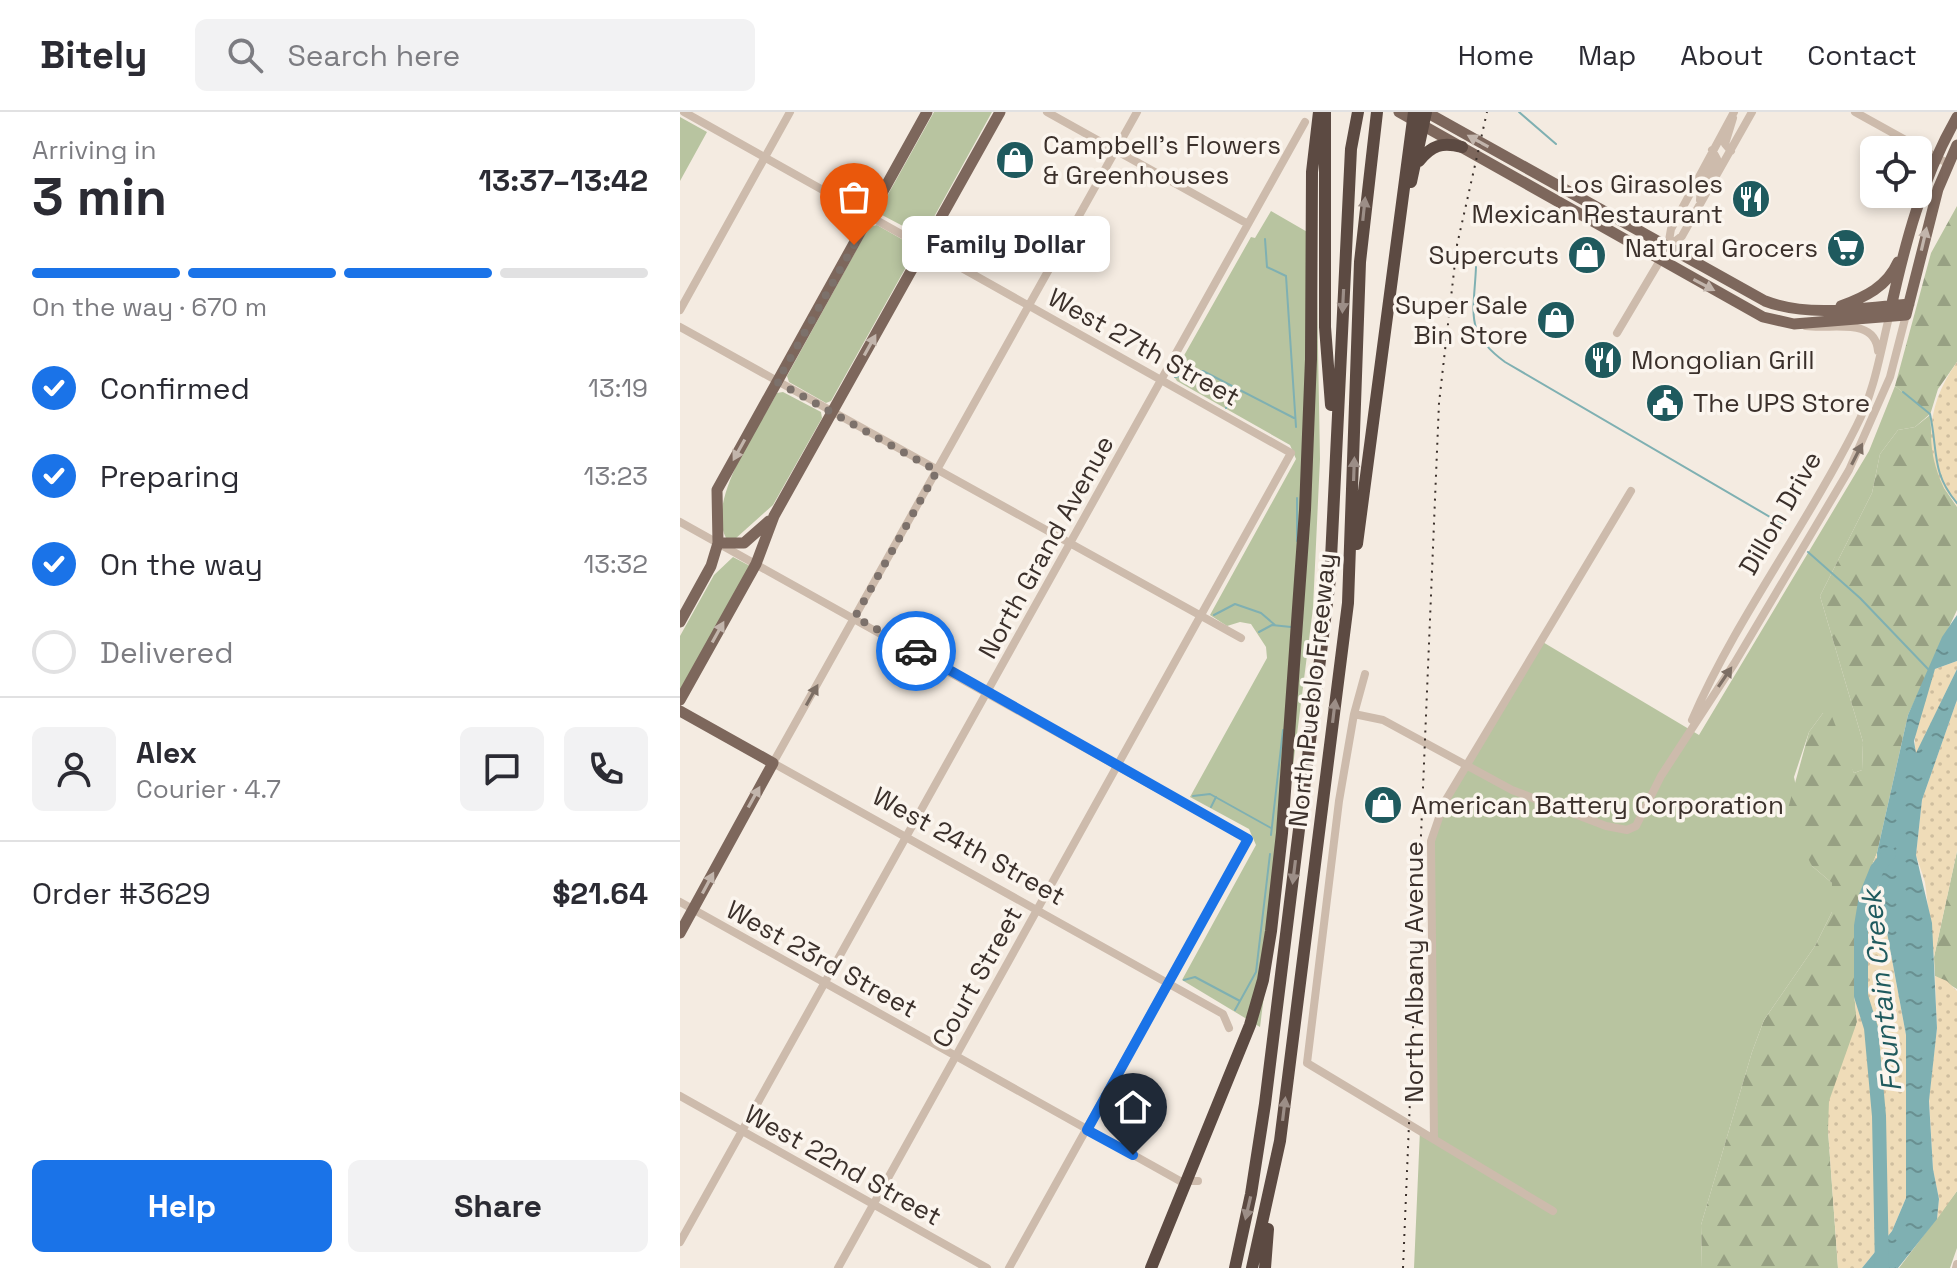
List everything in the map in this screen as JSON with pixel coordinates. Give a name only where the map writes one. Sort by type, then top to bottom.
[{"type":"highway","points":[[1151,1268],[1237,1060],[1258,999],[1273,917],[1284,818],[1305,510],[1311,359],[1312,172],[1319,112]]},
{"type":"highway","points":[[1325,112],[1325,327],[1335,460]]},
{"type":"highway","name":"North Pueblo Freeway","points":[[1235,1268],[1257,1160],[1323,648],[1330,579],[1351,149],[1358,112]]},
{"type":"highway","name":"North Pueblo Freeway","points":[[1252,1268],[1271,1186],[1348,603],[1360,262],[1376,116]]},
{"type":"highway","points":[[1401,215],[1417,163],[1421,116]]},
{"type":"highway","points":[[1348,603],[1373,445],[1401,215],[1421,116]]},
{"type":"highway","points":[[1417,163],[1429,148],[1439,145],[1462,147]]},
{"type":"highway","points":[[1265,1268],[1271,1186]]},
{"type":"main road","points":[[680,622],[711,566],[718,543],[717,490],[927,112]]},
{"type":"main road","points":[[680,700],[756,564],[774,516],[1000,112]]},
{"type":"main road","points":[[1399,112],[1421,116],[1765,301],[1782,307],[1829,310],[1908,310]]},
{"type":"main road","points":[[1421,116],[1462,147],[1763,317],[1794,324],[1890,311]]},
{"type":"main road","name":"Dillon Drive","points":[[1890,311],[1909,234],[1934,157],[1957,117]]},
{"type":"main road","name":"Dillon Drive","points":[[1908,310],[1947,163],[1957,145]]},
{"type":"main road","points":[[1829,310],[1868,296],[1882,285],[1895,269],[1909,234]]},
{"type":"main road","points":[[718,543],[744,543],[774,516]]},
{"type":"main road","name":"West 24th Street","points":[[680,711],[773,763]]},
{"type":"main road","points":[[680,933],[773,763]]},
{"type":"street","name":"West 27th Street","points":[[684,112],[1291,453]]},
{"type":"street","points":[[680,310],[790,112]]},
{"type":"street","points":[[1047,112],[1248,224]]},
{"type":"street","points":[[773,763],[1137,112]]},
{"type":"street","points":[[1617,333],[1668,247],[1682,236],[1752,112]]},
{"type":"street","points":[[1855,112],[1947,163]]},
{"type":"street","points":[[1731,151],[1725,144],[1734,113]]},
{"type":"street","points":[[1668,247],[1671,229],[1734,113]]},
{"type":"street","name":"North Grand Avenue","points":[[680,1242],[1305,122]]},
{"type":"street","points":[[1700,205],[1701,187],[1717,159],[1712,150]]},
{"type":"street","name":"Dillon Drive","points":[[1682,743],[1734,664],[1849,470],[1890,377],[1908,310]]},
{"type":"street","name":"Dillon Drive","points":[[1468,767],[1512,790],[1606,826],[1627,830],[1636,826],[1682,743],[1722,656],[1857,426],[1890,311]]},
{"type":"street","points":[[1794,324],[1825,329],[1853,326],[1868,331],[1878,343],[1879,358]]},
{"type":"street","points":[[680,327],[1241,638]]},
{"type":"street","name":"Court Street","points":[[838,1268],[1291,453]]},
{"type":"street","name":"North Albany Avenue","points":[[1434,1139],[1431,841],[1444,803],[1631,491]]},
{"type":"street","points":[[681,524],[855,617],[1248,839],[1009,1268]]},
{"type":"street","points":[[1365,674],[1354,714],[1307,1063],[1553,1211]]},
{"type":"street","points":[[1354,714],[1383,720],[1468,767]]},
{"type":"street","name":"West 24th Street","points":[[773,763],[1168,982],[1223,1014],[1229,1028]]},
{"type":"street","name":"West 23rd Street","points":[[680,902],[1184,1182]]},
{"type":"street","name":"West 22nd Street","points":[[680,1096],[987,1268]]},
{"type":"street","points":[[1184,1182],[1198,1181]]},
{"type":"green space","points":[[934,112],[992,112],[924,235],[920,235],[882,215],[881,207]]},
{"type":"green space","points":[[680,117],[707,132],[680,181]]},
{"type":"green space","points":[[1957,206],[1957,362],[1938,389],[1930,415],[1895,386],[1931,253]]},
{"type":"green space","points":[[1271,211],[1316,237],[1320,459],[1313,608],[1260,1027],[1182,980],[1256,845],[1249,829],[1190,797],[1267,658],[1266,647],[1251,624],[1240,622],[1227,626],[1210,615],[1296,459],[1290,445],[1177,381],[1173,375],[1251,237],[1255,238]]},
{"type":"green space","points":[[877,225],[912,245],[915,251],[831,401],[826,403],[789,382],[787,376],[869,227]]},
{"type":"green space","points":[[1895,386],[1930,414],[1915,427],[1898,430],[1880,454],[1872,493],[1820,596],[1863,742],[1862,770],[1854,773],[1823,713],[1809,732],[1794,777],[1812,866],[1832,883],[1832,912],[1815,946],[1764,1020],[1752,1052],[1701,1225],[1702,1268],[1414,1268],[1420,1130],[1433,1138],[1431,841],[1444,803],[1541,641],[1699,735],[1869,451]]},
{"type":"green space","points":[[783,392],[821,412],[822,418],[773,505],[735,539],[726,538],[722,522],[723,504],[729,484],[777,393]]},
{"type":"green space","points":[[1930,415],[1933,454],[1944,488],[1957,507],[1957,610],[1908,715],[1877,853],[1861,892],[1854,993],[1857,1022],[1828,1130],[1838,1268],[1702,1268],[1701,1225],[1752,1052],[1764,1020],[1815,946],[1832,912],[1832,883],[1812,866],[1786,816],[1809,732],[1823,713],[1831,714],[1854,773],[1862,770],[1863,742],[1820,596],[1872,493],[1880,454],[1898,430],[1915,427]]},
{"type":"green space","points":[[733,557],[750,566],[680,693],[680,636],[714,575]]},
{"type":"green space","points":[[1957,851],[1957,989],[1935,976],[1934,957]]},
{"type":"green space","points":[[1957,1191],[1957,1248],[1950,1268],[1899,1268]]},
{"type":"sand","points":[[1957,362],[1957,507],[1936,469],[1931,437],[1940,391]]},
{"type":"sand","points":[[1957,661],[1957,669],[1916,754],[1917,722],[1935,669]]},
{"type":"sand","points":[[1957,700],[1957,851],[1934,957],[1925,882],[1916,855],[1922,800]]},
{"type":"sand","points":[[1877,853],[1878,884],[1906,1035],[1906,1198],[1892,1231],[1862,1268],[1838,1268],[1828,1130],[1829,1101],[1857,1022],[1854,993],[1861,892]]},
{"type":"sand","points":[[1935,976],[1947,981],[1957,991],[1957,1191],[1937,1219],[1939,1199],[1933,1169],[1929,1098],[1937,1028]]},
{"type":"water","name":"Fountain Creek","points":[[1957,615],[1957,661],[1935,669],[1914,741],[1916,753],[1957,669],[1957,700],[1922,800],[1916,855],[1932,923],[1937,1028],[1929,1101],[1933,1169],[1939,1199],[1937,1219],[1898,1268],[1862,1268],[1892,1231],[1906,1198],[1906,1035],[1878,884],[1877,853],[1908,715],[1942,637]]},
{"type":"waterway","points":[[1519,112],[1556,144]]},
{"type":"waterway","points":[[1265,239],[1267,267],[1286,276],[1296,427]]},
{"type":"waterway","points":[[1476,267],[1473,310],[1477,331],[1505,362],[1782,524]]},
{"type":"waterway","points":[[1175,377],[1203,371],[1294,418]]},
{"type":"waterway","points":[[1226,408],[1237,389]]},
{"type":"waterway","points":[[1903,392],[1930,414],[1939,471],[1957,503]]},
{"type":"waterway","points":[[1297,498],[1297,541]]},
{"type":"waterway","points":[[1808,552],[1860,598],[1928,669]]},
{"type":"waterway","points":[[1214,615],[1235,604],[1261,613],[1275,625]]},
{"type":"waterway","points":[[1259,632],[1272,625],[1291,627]]},
{"type":"waterway","points":[[1271,835],[1283,730]]},
{"type":"waterway","points":[[1193,796],[1210,794],[1271,828]]},
{"type":"waterway","points":[[1211,807],[1216,797]]},
{"type":"waterway","points":[[1235,1010],[1256,972],[1270,854]]},
{"type":"waterway","name":"Fountain Creek","points":[[1882,1268],[1879,1116],[1871,1028],[1861,996],[1861,926],[1866,896],[1877,869],[1889,854]]},
{"type":"waterway","points":[[1184,980],[1195,977],[1240,1001]]},
{"type":"railway","points":[[1403,1268],[1439,403],[1457,245],[1487,112]]},
{"type":"way so far","points":[[854,245],[777,382],[937,471],[855,617],[916,651]]},
{"type":"place","name":"Campbell's Flowers & Greenhouses","points":[[1015,160]]},
{"type":"place","name":"Los Girasoles Mexican Restaurant","points":[[1751,199]]},
{"type":"place","name":"Family Dollar","points":[[854,245]]},
{"type":"place","name":"Natural Grocers","points":[[1846,248]]},
{"type":"place","name":"Supercuts","points":[[1587,255]]},
{"type":"place","name":"Super Sale Bin Store","points":[[1556,320]]},
{"type":"place","name":"Mongolian Grill","points":[[1603,360]]},
{"type":"place","name":"The UPS Store","points":[[1665,403]]},
{"type":"place","name":"American Battery Corporation","points":[[1383,805]]},
{"type":"route","points":[[916,651],[1248,839],[1087,1130],[1133,1155]]}]
